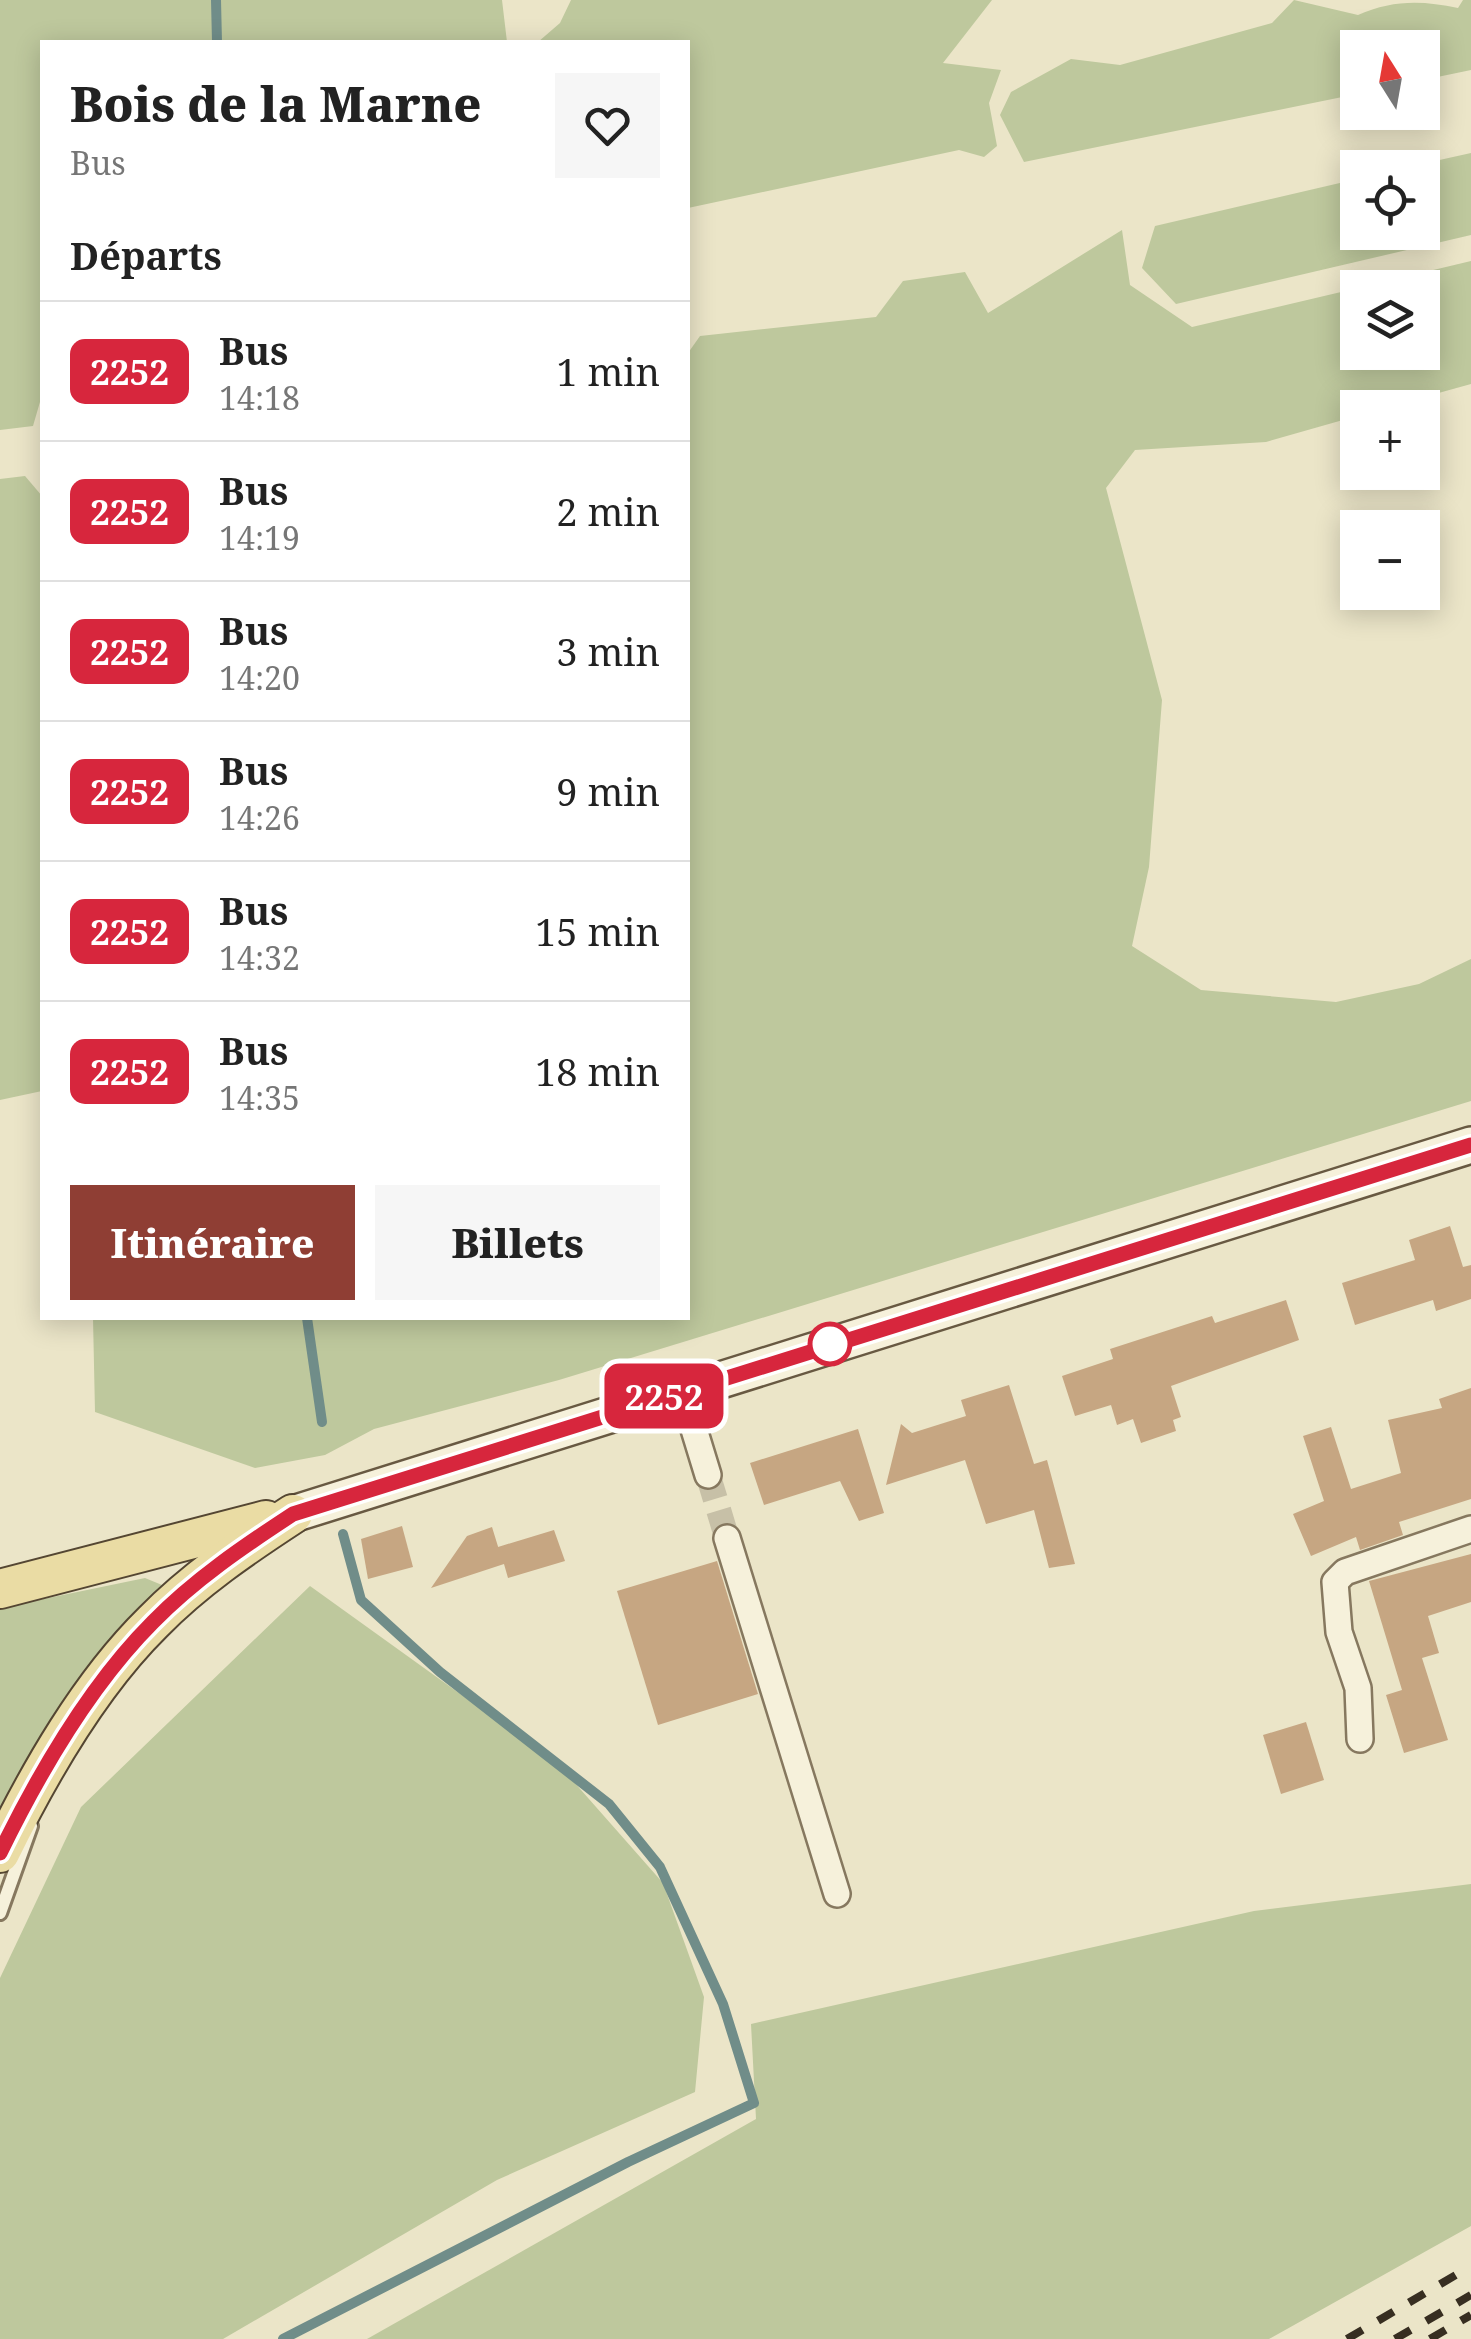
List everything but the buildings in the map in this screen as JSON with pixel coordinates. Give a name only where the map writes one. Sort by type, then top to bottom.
[{"type":"main road","points":[[0,1589],[293,1514],[1471,1145]]},
{"type":"main road","points":[[0,1853],[42,1774],[85,1706],[151,1623],[232,1554],[293,1514]]},
{"type":"street","points":[[682,1390],[708,1475]]},
{"type":"street","points":[[1360,1739],[1358,1688],[1340,1632],[1334,1582],[1344,1572],[1471,1529]]},
{"type":"street","points":[[728,1538],[837,1894]]},
{"type":"lane","points":[[0,1913],[30,1834],[42,1774]]},
{"type":"green space","points":[[0,0],[502,0],[507,40],[40,40],[40,402],[33,426],[0,430]]},
{"type":"green space","points":[[571,0],[992,0],[943,63],[1001,70],[989,103],[997,146],[984,157],[959,150],[690,208],[690,40],[540,40],[560,23]]},
{"type":"green space","points":[[1294,0],[1358,15],[1407,3],[1458,8],[1463,0],[1471,0],[1471,70],[1440,76],[1440,30],[1340,30],[1340,97],[1024,162],[1000,115],[1011,92],[1071,59],[1120,65],[1272,23]]},
{"type":"green space","points":[[1471,153],[1471,235],[1440,242],[1440,160]]},
{"type":"green space","points":[[1340,183],[1340,250],[1407,250],[1176,304],[1142,268],[1155,226]]},
{"type":"green space","points":[[1122,230],[1130,285],[1192,327],[1340,292],[1340,370],[1440,370],[1440,270],[1433,270],[1471,261],[1471,384],[1440,393],[1340,390],[1340,421],[1266,442],[1135,450],[1106,488],[1162,700],[1149,867],[1132,946],[1201,990],[1336,1002],[1419,984],[1471,959],[1471,1101],[559,1380],[374,1429],[325,1455],[255,1468],[95,1412],[93,1320],[690,1320],[690,350],[700,336],[876,317],[903,281],[965,272],[988,313]]},
{"type":"green space","points":[[25,476],[40,494],[40,1091],[0,1100],[0,479]]},
{"type":"green space","points":[[145,1578],[162,1585],[62,1702],[0,1815],[0,1608]]},
{"type":"green space","points":[[310,1586],[559,1765],[663,1883],[704,1997],[695,2092],[497,2180],[223,2339],[0,2339],[0,1978],[81,1807]]},
{"type":"green space","points":[[1471,1884],[1471,2226],[1269,2339],[367,2339],[756,2119],[751,2024],[1254,1911]]},
{"type":"waterway","points":[[216,0],[217,40]]},
{"type":"waterway","points":[[307,1320],[322,1422]]},
{"type":"waterway","points":[[283,2339],[628,2162],[754,2103],[723,2004],[660,1867],[609,1804],[440,1672],[361,1600],[343,1534]]},
{"type":"tunnel","points":[[708,1475],[727,1538]]},
{"type":"railway","points":[[1347,2339],[1471,2266]]},
{"type":"railway","points":[[1395,2339],[1471,2295]]},
{"type":"railway","points":[[1430,2339],[1471,2315]]},
{"type":"bus line","name":"2252","points":[[0,1853],[23,1805],[85,1706],[151,1623],[232,1554],[293,1514],[1471,1145]]}]
